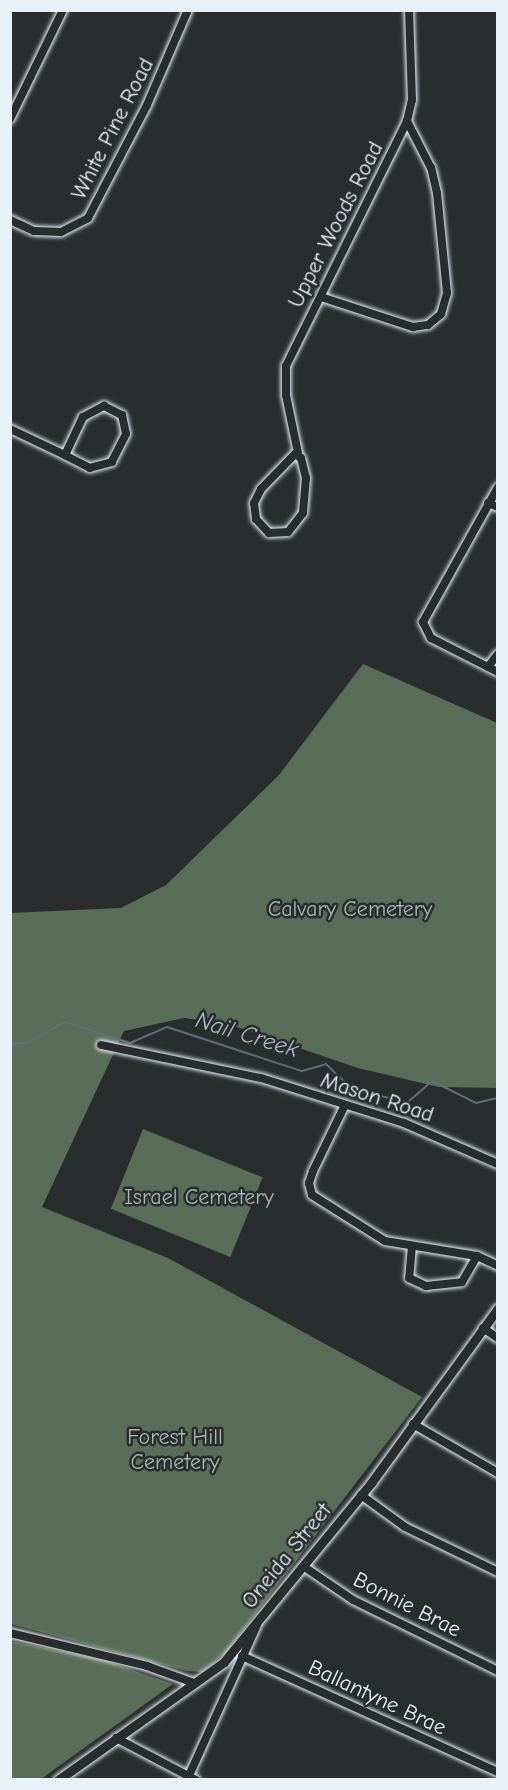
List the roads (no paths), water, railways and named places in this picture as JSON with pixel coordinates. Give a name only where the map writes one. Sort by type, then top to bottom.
[{"type":"street","points":[[10,119],[63,10]]},
{"type":"street","name":"White Pine Road","points":[[10,220],[34,231],[61,232],[88,218],[147,105],[188,10]]},
{"type":"street","name":"Upper Woods Road","points":[[298,453],[257,495],[256,519],[269,533],[288,532],[303,513],[307,492],[285,373],[407,121],[412,100],[409,10]]},
{"type":"street","points":[[321,297],[413,327],[428,326],[441,314],[447,293],[437,193],[431,168],[407,121]]},
{"type":"street","points":[[10,429],[90,468],[112,462],[126,434],[122,415],[110,407],[91,410],[76,427],[65,455]]},
{"type":"street","points":[[498,487],[425,617],[423,628],[431,638],[498,672]]},
{"type":"street","points":[[488,503],[498,507]]},
{"type":"street","points":[[488,667],[498,654]]},
{"type":"street","name":"Mason Road","points":[[101,1045],[222,1068],[404,1123],[498,1164]]},
{"type":"street","points":[[345,1105],[313,1171],[309,1183],[312,1195],[339,1209],[374,1236],[412,1246],[477,1256],[498,1266]]},
{"type":"street","points":[[412,1246],[409,1278],[426,1286],[462,1282],[477,1256]]},
{"type":"street","name":"Oneida Street","points":[[58,1779],[69,1775],[116,1738],[224,1662],[361,1495],[498,1308]]},
{"type":"street","points":[[483,1328],[498,1338]]},
{"type":"street","points":[[413,1424],[498,1473]]},
{"type":"street","points":[[361,1495],[405,1527],[498,1572]]},
{"type":"street","name":"Bonnie Brae","points":[[303,1566],[353,1600],[498,1671]]},
{"type":"street","points":[[116,1738],[191,1778],[258,1622]]},
{"type":"street","points":[[10,1633],[147,1666],[194,1683]]},
{"type":"street","name":"Ballantyne Brae","points":[[242,1656],[498,1772]]},
{"type":"waterway","name":"Nail Creek","points":[[10,1044],[29,1042],[65,1022],[130,1043],[167,1027],[302,1071],[326,1064],[353,1090],[408,1102],[432,1081],[476,1103],[498,1098]]},
{"type":"park label","name":"Calvary Cemetery","points":[[350,910]]},
{"type":"park label","name":"Israel Cemetery","points":[[199,1198]]},
{"type":"park label","name":"Forest Hill Cemetery","points":[[175,1450]]}]
